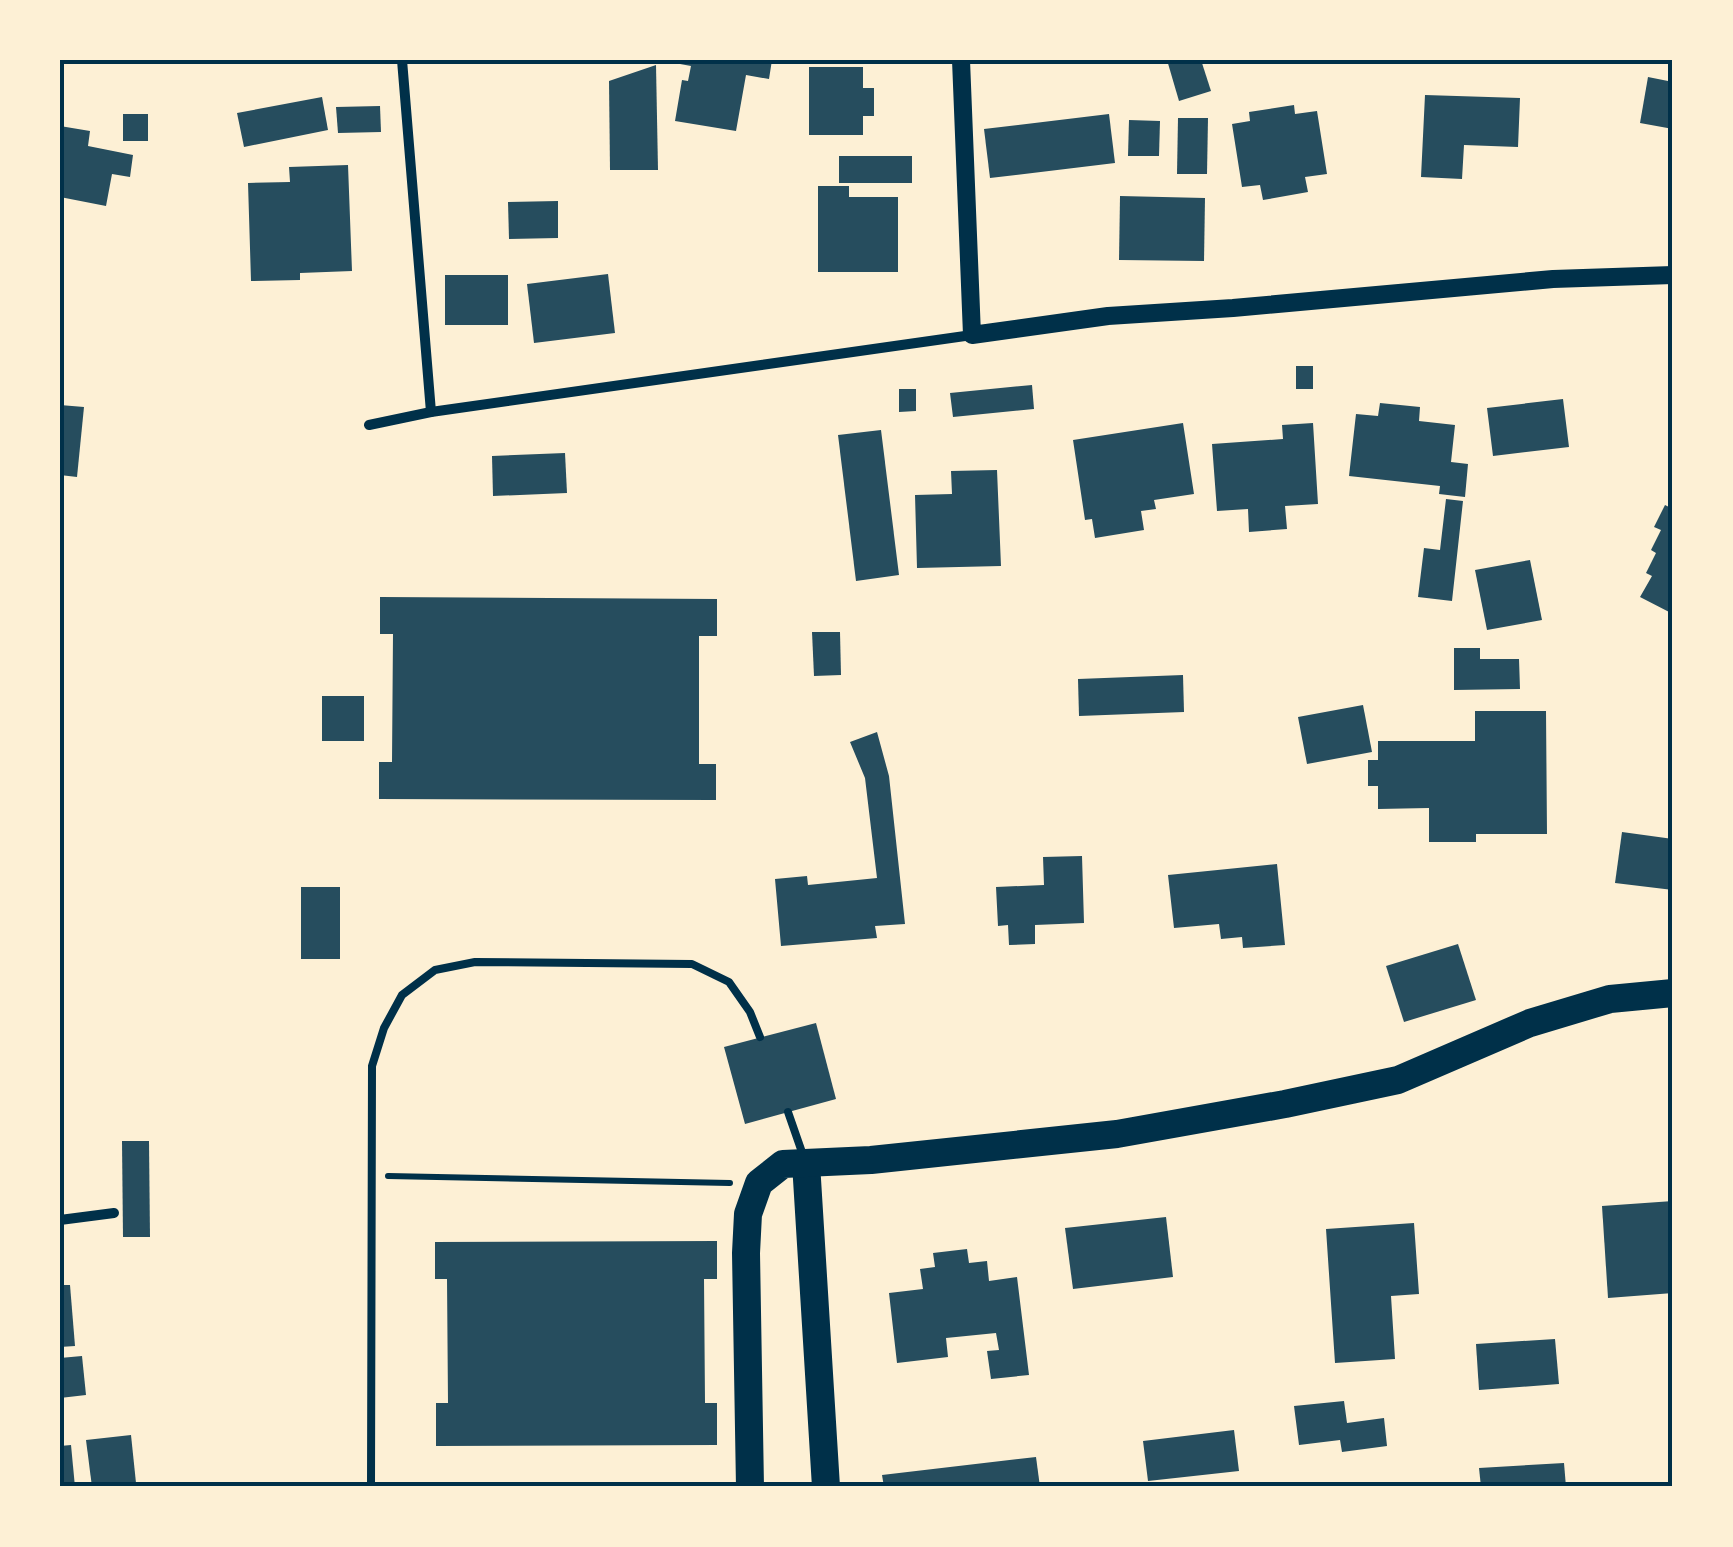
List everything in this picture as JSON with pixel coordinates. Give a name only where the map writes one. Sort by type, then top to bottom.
[{"type":"highway","points":[[750,1487],[748,1214],[759,1183],[783,1164],[871,1160],[1117,1134],[1285,1104],[1398,1080],[1530,1023],[1610,998],[1673,993]]},
{"type":"highway","points":[[806,1162],[826,1487]]},
{"type":"street","points":[[402,60],[430,412]]},
{"type":"street","points":[[961,60],[972,335]]},
{"type":"street","points":[[369,424],[430,412],[1108,316],[1534,280],[1673,276]]},
{"type":"street","points":[[60,1220],[114,1213]]},
{"type":"lane","points":[[371,1487],[372,1066],[384,1028],[402,995],[435,970],[475,962],[692,964],[729,982],[750,1012],[760,1038]]},
{"type":"lane","points":[[788,1112],[806,1162]]},
{"type":"path","points":[[372,1176],[759,1183]]},
{"type":"building","points":[[669,60],[772,60],[769,79],[746,75],[736,131],[675,121],[682,80],[688,81],[691,66]]},
{"type":"building","points":[[1167,60],[1201,60],[1211,91],[1179,101]]},
{"type":"building","points":[[656,65],[658,170],[610,170],[609,81]]},
{"type":"building","points":[[809,67],[863,67],[863,88],[874,88],[874,116],[863,116],[863,135],[809,135]]},
{"type":"building","points":[[1648,77],[1673,82],[1673,129],[1640,123]]},
{"type":"building","points":[[1425,95],[1520,98],[1518,147],[1464,145],[1462,179],[1421,177]]},
{"type":"building","points":[[322,97],[328,130],[244,147],[237,113]]},
{"type":"building","points":[[1294,105],[1295,114],[1317,111],[1327,174],[1305,177],[1308,192],[1263,200],[1260,185],[1242,187],[1232,124],[1250,121],[1249,112]]},
{"type":"building","points":[[380,106],[381,132],[338,133],[336,107]]},
{"type":"building","points":[[123,114],[148,114],[148,141],[123,141]]},
{"type":"building","points":[[1109,114],[1115,163],[990,178],[984,129]]},
{"type":"building","points":[[1178,118],[1208,118],[1207,174],[1177,174]]},
{"type":"building","points":[[1129,120],[1160,121],[1159,156],[1128,156]]},
{"type":"building","points":[[60,126],[90,131],[88,146],[133,155],[130,177],[112,174],[106,206],[60,197]]},
{"type":"building","points":[[839,156],[912,156],[912,183],[839,183]]},
{"type":"building","points":[[348,165],[352,271],[300,273],[300,280],[251,281],[248,183],[290,182],[289,167]]},
{"type":"building","points":[[818,186],[849,186],[849,197],[898,197],[898,272],[818,272]]},
{"type":"building","points":[[1120,196],[1205,198],[1204,261],[1119,260]]},
{"type":"building","points":[[558,201],[558,238],[509,239],[508,202]]},
{"type":"building","points":[[608,274],[615,333],[534,343],[527,284]]},
{"type":"building","points":[[445,275],[508,275],[508,325],[445,325]]},
{"type":"building","points":[[1296,366],[1313,366],[1313,389],[1296,389]]},
{"type":"building","points":[[1032,385],[1034,409],[953,417],[950,393]]},
{"type":"building","points":[[899,389],[916,389],[916,411],[899,412]]},
{"type":"building","points":[[1563,399],[1569,447],[1493,456],[1487,408]]},
{"type":"building","points":[[1380,403],[1420,407],[1419,421],[1455,425],[1451,462],[1468,464],[1465,497],[1439,494],[1440,486],[1349,476],[1356,414],[1378,416]]},
{"type":"building","points":[[60,405],[84,407],[77,477],[60,475]]},
{"type":"building","points":[[1183,423],[1194,494],[1154,500],[1156,509],[1141,511],[1144,530],[1095,538],[1092,519],[1085,520],[1073,440]]},
{"type":"building","points":[[1313,423],[1318,504],[1285,506],[1287,529],[1249,532],[1248,509],[1217,511],[1212,444],[1283,439],[1282,425]]},
{"type":"building","points":[[881,430],[899,575],[856,581],[838,435]]},
{"type":"building","points":[[565,453],[567,493],[493,496],[492,456]]},
{"type":"building","points":[[997,470],[1001,566],[917,568],[915,495],[952,494],[951,471]]},
{"type":"building","points":[[1446,499],[1463,501],[1452,601],[1418,597],[1424,548],[1440,550]]},
{"type":"building","points":[[1665,505],[1673,509],[1673,614],[1640,597],[1652,576],[1646,573],[1661,530],[1654,527]]},
{"type":"building","points":[[1530,560],[1542,620],[1487,630],[1475,570]]},
{"type":"building","points":[[380,597],[717,599],[717,636],[699,636],[699,764],[716,764],[716,800],[379,799],[379,762],[392,762],[393,634],[380,634]]},
{"type":"building","points":[[812,632],[840,632],[841,675],[814,676]]},
{"type":"building","points":[[1454,648],[1480,648],[1480,659],[1519,659],[1520,689],[1454,690]]},
{"type":"building","points":[[1183,675],[1184,712],[1079,716],[1078,679]]},
{"type":"building","points":[[322,696],[364,696],[364,741],[322,741]]},
{"type":"building","points":[[1363,705],[1372,752],[1307,764],[1298,717]]},
{"type":"building","points":[[1475,711],[1546,711],[1547,834],[1476,834],[1476,842],[1429,842],[1429,808],[1378,809],[1378,786],[1368,786],[1368,760],[1378,760],[1378,741],[1475,741]]},
{"type":"building","points":[[877,732],[889,776],[905,924],[875,926],[877,938],[781,946],[775,879],[807,876],[808,885],[877,878],[865,778],[850,742]]},
{"type":"building","points":[[1622,832],[1673,839],[1673,890],[1615,883]]},
{"type":"building","points":[[1082,856],[1084,923],[1035,925],[1035,944],[1009,945],[1008,925],[998,926],[996,887],[1044,885],[1043,857]]},
{"type":"building","points":[[1277,864],[1285,945],[1243,948],[1242,937],[1221,939],[1219,924],[1174,928],[1168,875]]},
{"type":"building","points":[[301,887],[340,887],[340,959],[301,959]]},
{"type":"building","points":[[1458,944],[1476,1000],[1404,1022],[1386,966]]},
{"type":"building","points":[[816,1023],[836,1099],[745,1124],[724,1047]]},
{"type":"building","points":[[122,1141],[149,1141],[150,1237],[123,1237]]},
{"type":"building","points":[[1673,1201],[1673,1293],[1608,1298],[1602,1206]]},
{"type":"building","points":[[1166,1217],[1173,1277],[1073,1289],[1065,1228]]},
{"type":"building","points":[[1414,1223],[1419,1294],[1391,1296],[1395,1359],[1335,1363],[1326,1229]]},
{"type":"building","points":[[717,1241],[717,1279],[704,1279],[705,1403],[717,1403],[717,1445],[436,1446],[436,1403],[448,1403],[447,1279],[435,1279],[435,1242]]},
{"type":"building","points":[[967,1249],[969,1263],[987,1261],[989,1281],[1017,1277],[1029,1375],[991,1379],[987,1351],[999,1350],[996,1333],[946,1338],[948,1357],[897,1363],[889,1293],[923,1289],[920,1269],[935,1267],[933,1253]]},
{"type":"building","points":[[60,1285],[70,1285],[75,1346],[60,1347]]},
{"type":"building","points":[[1555,1339],[1559,1384],[1479,1390],[1476,1344]]},
{"type":"building","points":[[82,1356],[86,1395],[60,1398],[60,1358]]},
{"type":"building","points":[[1344,1401],[1347,1423],[1384,1418],[1387,1446],[1342,1452],[1340,1440],[1299,1445],[1294,1406]]},
{"type":"building","points":[[1234,1430],[1239,1471],[1148,1481],[1143,1441]]},
{"type":"building","points":[[131,1435],[136,1483],[92,1487],[86,1440]]},
{"type":"building","points":[[71,1445],[75,1487],[60,1487],[60,1446]]},
{"type":"building","points":[[1036,1457],[1040,1487],[884,1487],[882,1475]]},
{"type":"building","points":[[1564,1463],[1566,1487],[1481,1487],[1479,1468]]}]
